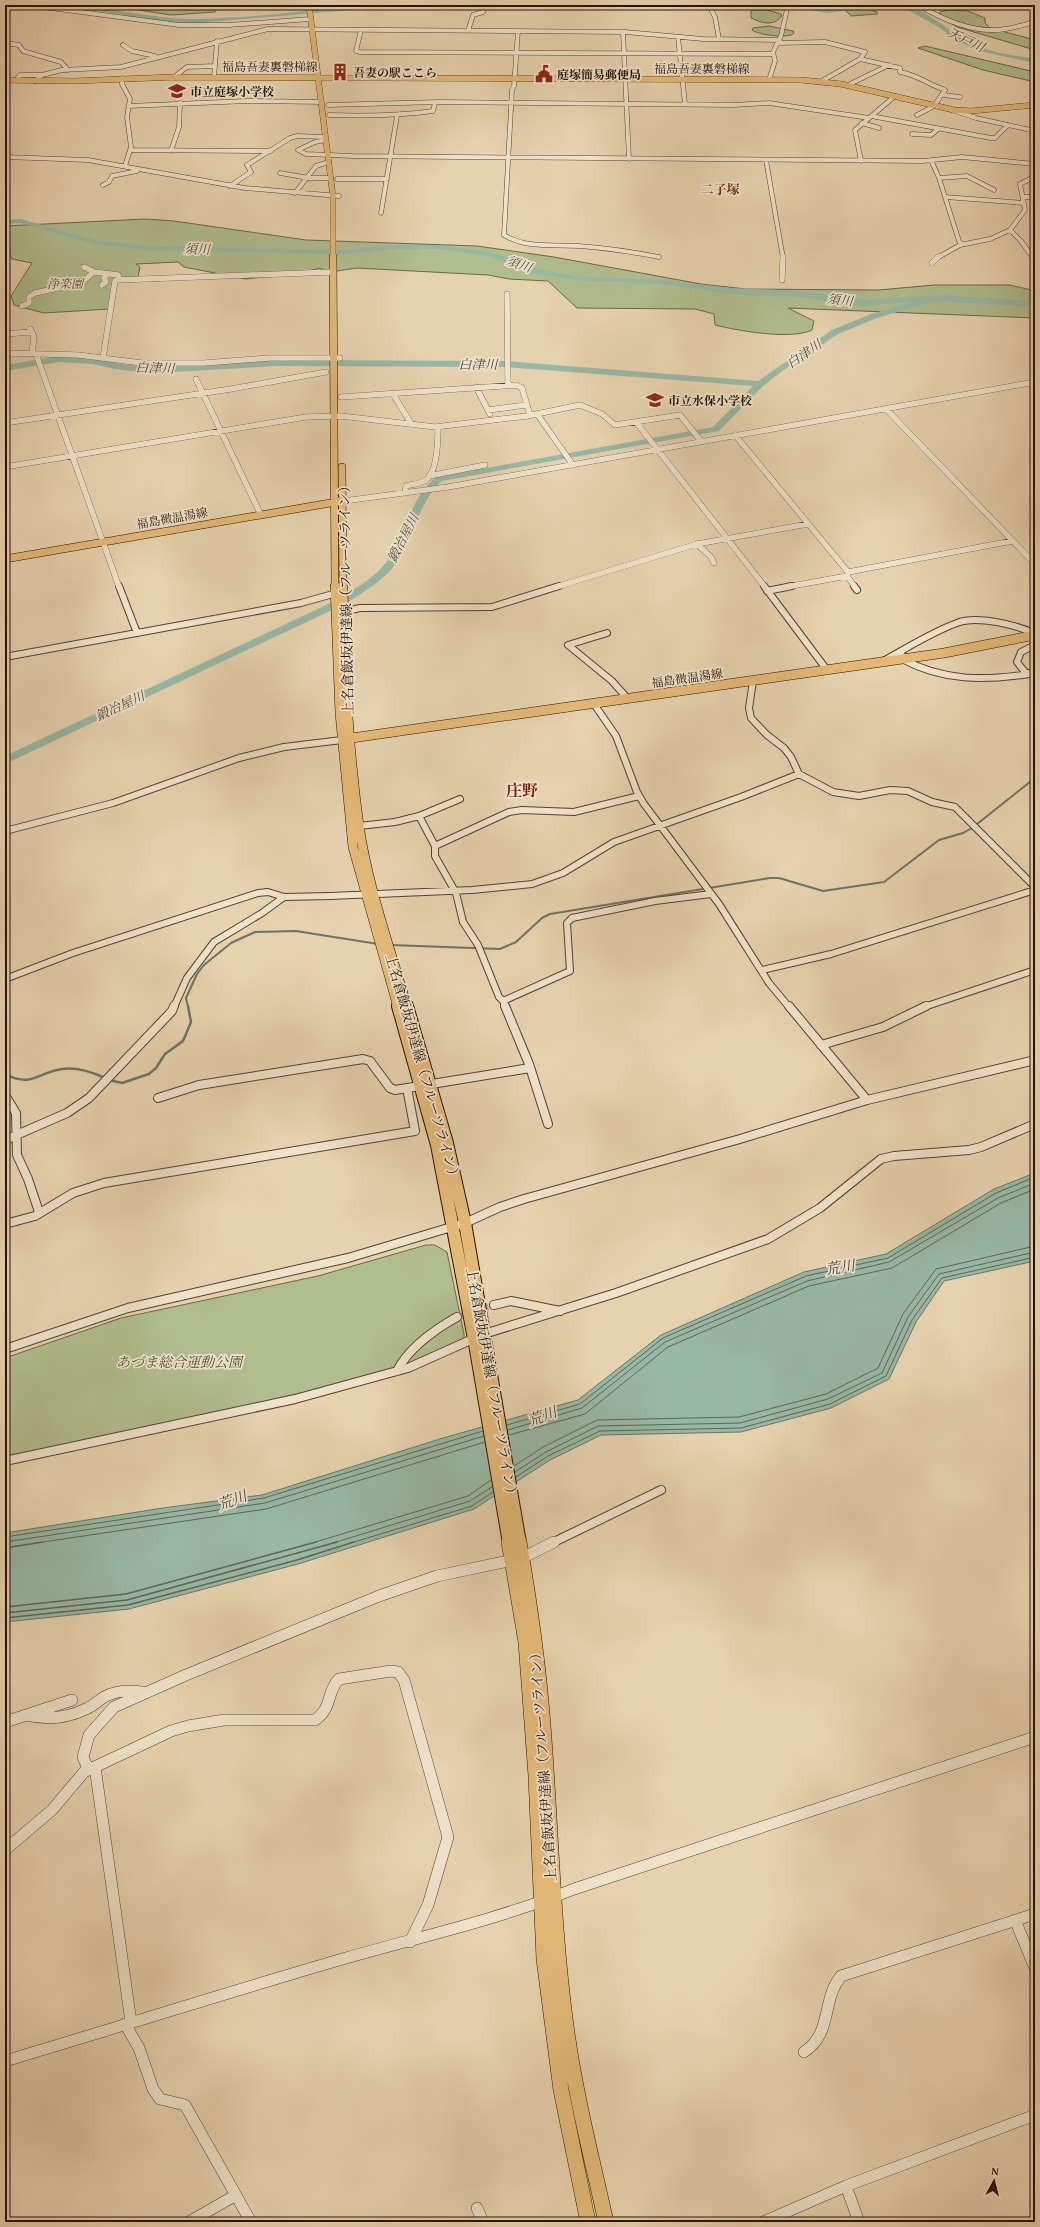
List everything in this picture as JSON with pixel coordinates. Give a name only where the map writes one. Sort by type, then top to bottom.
[{"type":"main road","name":"上名倉飯坂伊達線（フルーツライン）","points":[[309,7],[316,54],[315,57],[328,105],[330,158]]},
{"type":"main road","name":"福島吾妻裏磐梯線","points":[[5,80],[75,81],[174,77],[514,77],[822,81],[848,85],[948,109],[972,111],[1035,106]]},
{"type":"main road","name":"上名倉飯坂伊達線（フルーツライン）","points":[[321,77],[326,138],[336,196],[336,358],[333,372],[344,501],[339,594]]},
{"type":"main road","name":"上名倉飯坂伊達線（フルーツライン）","points":[[336,259],[333,272],[336,358]]},
{"type":"main road","name":"上名倉飯坂伊達線（フルーツライン）","points":[[333,372],[341,397],[337,416],[335,502],[339,612],[353,847],[370,893],[425,1085],[447,1143],[465,1223],[480,1339],[517,1555],[532,1707],[547,1900],[567,2033],[579,2100],[606,2222]]},
{"type":"main road","name":"福島微温湯線","points":[[5,559],[344,501]]},
{"type":"main road","name":"福島微温湯線","points":[[347,739],[880,662],[903,655],[978,647],[1035,634]]},
{"type":"main road","name":"上名倉飯坂伊達線（フルーツライン）","points":[[347,739],[370,893]]},
{"type":"main road","name":"上名倉飯坂伊達線（フルーツライン）","points":[[425,1085],[426,1106],[438,1146],[454,1226],[480,1339]]},
{"type":"main road","name":"上名倉飯坂伊達線（フルーツライン）","points":[[547,1900],[544,1959],[561,2090],[588,2222]]},
{"type":"street","points":[[28,5],[179,25],[229,25],[310,18]]},
{"type":"street","points":[[273,5],[301,5]]},
{"type":"street","points":[[468,31],[473,15],[483,12],[485,6],[495,5]]},
{"type":"street","points":[[616,5],[644,7],[658,5]]},
{"type":"street","points":[[709,5],[715,17],[718,40]]},
{"type":"street","points":[[772,54],[779,41],[788,5]]},
{"type":"street","points":[[918,5],[938,17],[971,27],[995,30],[1035,22]]},
{"type":"street","points":[[19,80],[18,77],[20,75],[42,75],[68,70],[118,67],[265,29],[623,32],[718,40],[804,41],[828,43],[865,52],[860,59],[822,81]]},
{"type":"street","points":[[361,30],[356,51],[359,52],[772,54]]},
{"type":"street","points":[[518,31],[504,236],[544,246],[577,246],[659,257]]},
{"type":"street","points":[[623,32],[629,159]]},
{"type":"street","points":[[678,37],[685,104]]},
{"type":"street","points":[[741,40],[742,53]]},
{"type":"street","points":[[214,77],[217,41]]},
{"type":"street","points":[[5,43],[19,45],[23,51],[56,59],[68,70]]},
{"type":"street","points":[[123,45],[132,51],[157,57]]},
{"type":"street","points":[[769,80],[775,61],[772,54]]},
{"type":"street","points":[[860,59],[901,68],[900,72],[914,74],[929,85],[945,90],[943,96],[934,106],[917,115]]},
{"type":"street","points":[[848,85],[889,65]]},
{"type":"street","points":[[174,77],[187,67],[215,66]]},
{"type":"street","points":[[35,81],[42,75]]},
{"type":"street","points":[[122,78],[122,84],[130,99],[127,117],[131,150],[125,166]]},
{"type":"street","points":[[933,95],[960,97]]},
{"type":"street","points":[[861,161],[854,134],[856,128],[870,117],[879,106],[895,96]]},
{"type":"street","points":[[128,106],[180,103],[322,102]]},
{"type":"street","points":[[328,105],[435,103],[733,105],[762,102],[870,117],[994,138],[1008,125]]},
{"type":"street","points":[[171,150],[179,127],[180,103]]},
{"type":"street","points":[[329,115],[397,116],[433,111],[435,103]]},
{"type":"street","points":[[948,109],[976,118],[1035,131]]},
{"type":"street","points":[[381,213],[397,116]]},
{"type":"street","points":[[862,123],[879,128]]},
{"type":"street","points":[[946,130],[950,125]]},
{"type":"street","points":[[912,134],[931,135],[938,129]]},
{"type":"street","points":[[230,186],[251,172],[248,166],[294,136],[326,138]]},
{"type":"street","points":[[326,138],[298,150],[306,154],[330,158],[391,157],[861,161],[931,160],[962,157],[1035,164]]},
{"type":"street","points":[[131,150],[271,151]]},
{"type":"street","points":[[5,157],[88,160],[230,186],[336,196]]},
{"type":"street","points":[[294,193],[319,164],[330,158]]},
{"type":"street","points":[[766,160],[785,266],[782,280]]},
{"type":"street","points":[[931,160],[939,178],[959,242],[962,244]]},
{"type":"street","points":[[103,185],[108,182],[112,176],[142,170]]},
{"type":"street","points":[[280,173],[334,179],[387,179]]},
{"type":"street","points":[[932,263],[941,255],[962,244],[990,239],[1010,230],[1024,212],[1024,203],[1020,184],[1033,179],[1035,173]]},
{"type":"street","points":[[939,178],[967,176],[994,190]]},
{"type":"street","points":[[945,197],[1024,203]]},
{"type":"street","points":[[1023,197],[1035,197]]},
{"type":"street","points":[[1010,230],[1021,241],[1035,261]]},
{"type":"street","points":[[84,267],[94,272],[120,276],[120,280]]},
{"type":"street","points":[[22,306],[29,303],[29,297],[35,293],[81,283],[94,272]]},
{"type":"street","points":[[103,358],[115,281],[333,272]]},
{"type":"street","points":[[102,285],[106,282],[104,278],[108,274]]},
{"type":"street","points":[[507,294],[508,385]]},
{"type":"street","points":[[5,334],[31,330],[34,336],[34,354],[58,415],[102,542],[137,633]]},
{"type":"street","points":[[5,353],[78,355],[135,363],[196,364],[269,358],[336,358]]},
{"type":"street","points":[[5,423],[333,372]]},
{"type":"street","points":[[196,379],[261,515]]},
{"type":"street","points":[[344,501],[405,493],[572,465],[1035,382]]},
{"type":"street","points":[[476,386],[492,419]]},
{"type":"street","points":[[341,397],[393,394],[476,386],[521,386],[530,415]]},
{"type":"street","points":[[393,394],[412,425]]},
{"type":"street","points":[[5,467],[306,417],[337,416],[438,427],[537,414],[580,405],[605,416],[612,424],[621,425],[680,415],[701,441]]},
{"type":"street","points":[[488,410],[526,406]]},
{"type":"street","points":[[886,409],[1035,564]]},
{"type":"street","points":[[537,414],[572,465]]},
{"type":"street","points":[[636,422],[827,670]]},
{"type":"street","points":[[405,493],[406,486],[424,481],[429,476],[437,443],[438,427]]},
{"type":"street","points":[[735,436],[808,524],[847,574],[857,590]]},
{"type":"street","points":[[429,476],[485,465]]},
{"type":"street","points":[[339,612],[360,608],[492,607],[697,544],[808,524]]},
{"type":"street","points":[[767,591],[1012,541]]},
{"type":"street","points":[[697,544],[711,557],[714,563]]},
{"type":"street","points":[[5,657],[301,603],[339,594]]},
{"type":"street","points":[[1032,674],[992,678],[945,676],[919,669],[903,655],[958,622],[964,621],[1028,628],[1035,634]]},
{"type":"street","points":[[607,633],[568,645],[612,681],[628,699]]},
{"type":"street","points":[[1032,674],[1021,668],[1017,662],[1021,652],[1035,645]]},
{"type":"street","points":[[752,681],[749,708],[751,718],[767,736],[784,748],[791,757],[798,774],[833,792],[859,796],[890,790],[908,791],[932,802],[955,807],[1035,889],[831,954],[762,970]]},
{"type":"street","points":[[594,704],[614,732],[639,796],[711,894],[762,970],[769,983],[867,1100]]},
{"type":"street","points":[[5,831],[113,803],[239,758],[284,747],[347,739]]},
{"type":"street","points":[[5,979],[81,950],[258,893],[268,892],[284,897],[454,890],[520,886],[540,882],[563,873],[603,847],[798,774]]},
{"type":"street","points":[[436,846],[509,812],[522,810],[574,812],[639,796]]},
{"type":"street","points":[[359,826],[395,822],[419,816],[460,799]]},
{"type":"street","points":[[419,816],[436,846],[434,856],[456,893],[463,922],[478,945],[499,997],[504,1001],[530,1068],[548,1124]]},
{"type":"street","points":[[504,1001],[570,971],[567,923],[572,918],[655,901],[711,894]]},
{"type":"street","points":[[5,1140],[67,1113],[89,1098],[172,1011],[184,983],[214,942],[223,935],[262,913],[284,897]]},
{"type":"street","points":[[821,1045],[883,1027],[931,1004],[1035,970]]},
{"type":"street","points":[[158,1098],[199,1085],[363,1059],[370,1061],[390,1088],[407,1088],[530,1068]]},
{"type":"street","points":[[5,1349],[128,1308],[318,1266],[465,1223],[500,1207],[524,1199],[740,1139],[867,1100],[1035,1060]]},
{"type":"street","points":[[5,1224],[35,1216],[39,1212],[81,1189],[104,1183],[414,1131],[407,1088]]},
{"type":"street","points":[[5,1095],[16,1113],[17,1155],[28,1179],[39,1212]]},
{"type":"street","points":[[411,1108],[426,1106]]},
{"type":"street","points":[[5,1461],[295,1399],[397,1371],[480,1339],[768,1239],[820,1208],[881,1159],[894,1156],[969,1150],[982,1147],[1035,1124]]},
{"type":"street","points":[[494,1305],[511,1302],[560,1312]]},
{"type":"street","points":[[397,1371],[399,1366],[418,1346],[440,1327],[457,1317]]},
{"type":"street","points":[[251,2222],[185,2105],[160,2099],[153,2089],[139,2048],[128,2023],[91,1768],[83,1757],[89,1735],[114,1707],[186,1675],[379,1596],[437,1576],[517,1555],[661,1490]]},
{"type":"street","points":[[5,1850],[52,1810],[91,1768],[184,1726],[220,1721],[315,1720],[324,1714],[335,1683],[338,1679],[391,1671],[398,1672],[404,1680],[448,1837],[428,1905],[410,1942]]},
{"type":"street","points":[[26,1715],[36,1718],[75,1714],[88,1709],[111,1695],[131,1691],[146,1693]]},
{"type":"street","points":[[5,1722],[72,1700]]},
{"type":"street","points":[[5,2061],[346,1958],[410,1942],[547,1900],[787,1818],[1035,1737]]},
{"type":"street","points":[[804,2052],[809,2050],[823,2032],[830,1990],[834,1982],[841,1976],[1035,1914]]},
{"type":"street","points":[[1015,1920],[1035,1968]]},
{"type":"street","points":[[764,2222],[846,2186],[1035,2114]]},
{"type":"street","points":[[846,2186],[860,2222]]},
{"type":"street","points":[[189,2222],[236,2195]]},
{"type":"street","points":[[477,2208],[483,2222]]},
{"type":"green space","points":[[133,5],[214,5],[217,9],[215,12],[171,15],[125,8]]},
{"type":"green space","points":[[850,8],[866,8],[877,12],[878,14],[851,16],[845,10]]},
{"type":"green space","points":[[751,10],[767,10],[781,14],[782,16],[775,22],[767,23],[751,18]]},
{"type":"green space","points":[[949,10],[968,11],[985,18],[985,23],[990,28],[1035,40],[1035,50],[957,27],[940,16],[940,12]]},
{"type":"green space","points":[[769,26],[793,31],[794,33],[787,36],[774,36],[752,30],[753,28]]},
{"type":"green space","points":[[925,46],[1035,72],[1035,82],[983,70],[918,48]]},
{"type":"green space","name":"浄楽園","points":[[145,219],[174,221],[306,240],[477,246],[554,257],[701,284],[746,289],[879,290],[934,285],[1010,285],[1035,291],[1035,318],[788,308],[814,321],[812,330],[803,333],[765,334],[715,325],[714,314],[695,309],[577,308],[548,281],[509,279],[488,275],[357,268],[330,272],[319,268],[306,272],[246,279],[184,267],[178,262],[136,264],[140,267],[138,277],[117,279],[109,309],[44,313],[14,305],[11,296],[32,263],[12,259],[5,246],[5,226]]},
{"type":"green space","name":"あづま総合運動公園","points":[[426,1245],[435,1245],[447,1252],[464,1339],[403,1366],[297,1396],[5,1457],[5,1358],[121,1318],[318,1276]]},
{"type":"water","name":"荒川","points":[[1035,1173],[1035,1261],[944,1281],[916,1322],[889,1379],[831,1408],[741,1432],[601,1435],[550,1460],[474,1509],[298,1564],[129,1609],[5,1622],[5,1533],[163,1508],[262,1495],[443,1438],[578,1400],[661,1335],[804,1272],[886,1254],[994,1189]]},
{"type":"waterway","name":"天戸川","points":[[64,5],[168,20],[197,21],[387,5]]},
{"type":"waterway","name":"天戸川","points":[[783,5],[828,11],[885,5]]},
{"type":"waterway","name":"天戸川","points":[[902,5],[942,27],[956,38],[981,50],[1035,61]]},
{"type":"waterway","name":"須川","points":[[5,222],[21,221],[94,242],[144,248],[345,252],[396,247],[439,247],[490,254],[537,271],[574,278],[663,282],[731,291],[799,294],[862,303],[944,298],[1035,304]]},
{"type":"waterway","name":"白津川","points":[[760,384],[782,367],[835,332],[874,316],[931,300]]},
{"type":"waterway","name":"白津川","points":[[5,368],[32,362],[59,359],[92,361],[121,367],[156,370],[277,363],[505,364],[760,384]]},
{"type":"waterway","name":"鍛冶屋川","points":[[5,760],[343,601],[388,568],[398,552],[417,506],[430,486],[439,479],[716,429],[760,384]]},
{"type":"waterway","points":[[391,945],[500,949],[516,942],[542,918],[550,914],[770,878],[779,878],[823,891],[884,882],[939,840],[963,833],[972,828],[1035,778]]},
{"type":"waterway","points":[[188,1007],[186,998],[197,974],[204,965],[231,943],[255,932],[296,931],[378,944]]},
{"type":"waterway","points":[[109,1080],[122,1083],[149,1074],[156,1068],[165,1054],[183,1041],[191,1022],[188,1006]]},
{"type":"waterway","points":[[5,1074],[14,1078],[28,1080],[62,1069],[79,1069],[105,1078]]},
{"type":"tunnel","points":[[457,1317],[494,1305]]},
{"type":"place","name":"吾妻の駅ここら","points":[[340,72]]},
{"type":"place","name":"庭塚簡易郵便局","points":[[544,74]]},
{"type":"place","name":"市立庭塚小学校","points":[[177,91]]},
{"type":"place","name":"市立水保小学校","points":[[655,400]]},
{"type":"district","name":"二子塚","points":[[720,189]]},
{"type":"district","name":"庄野","points":[[522,790]]}]
